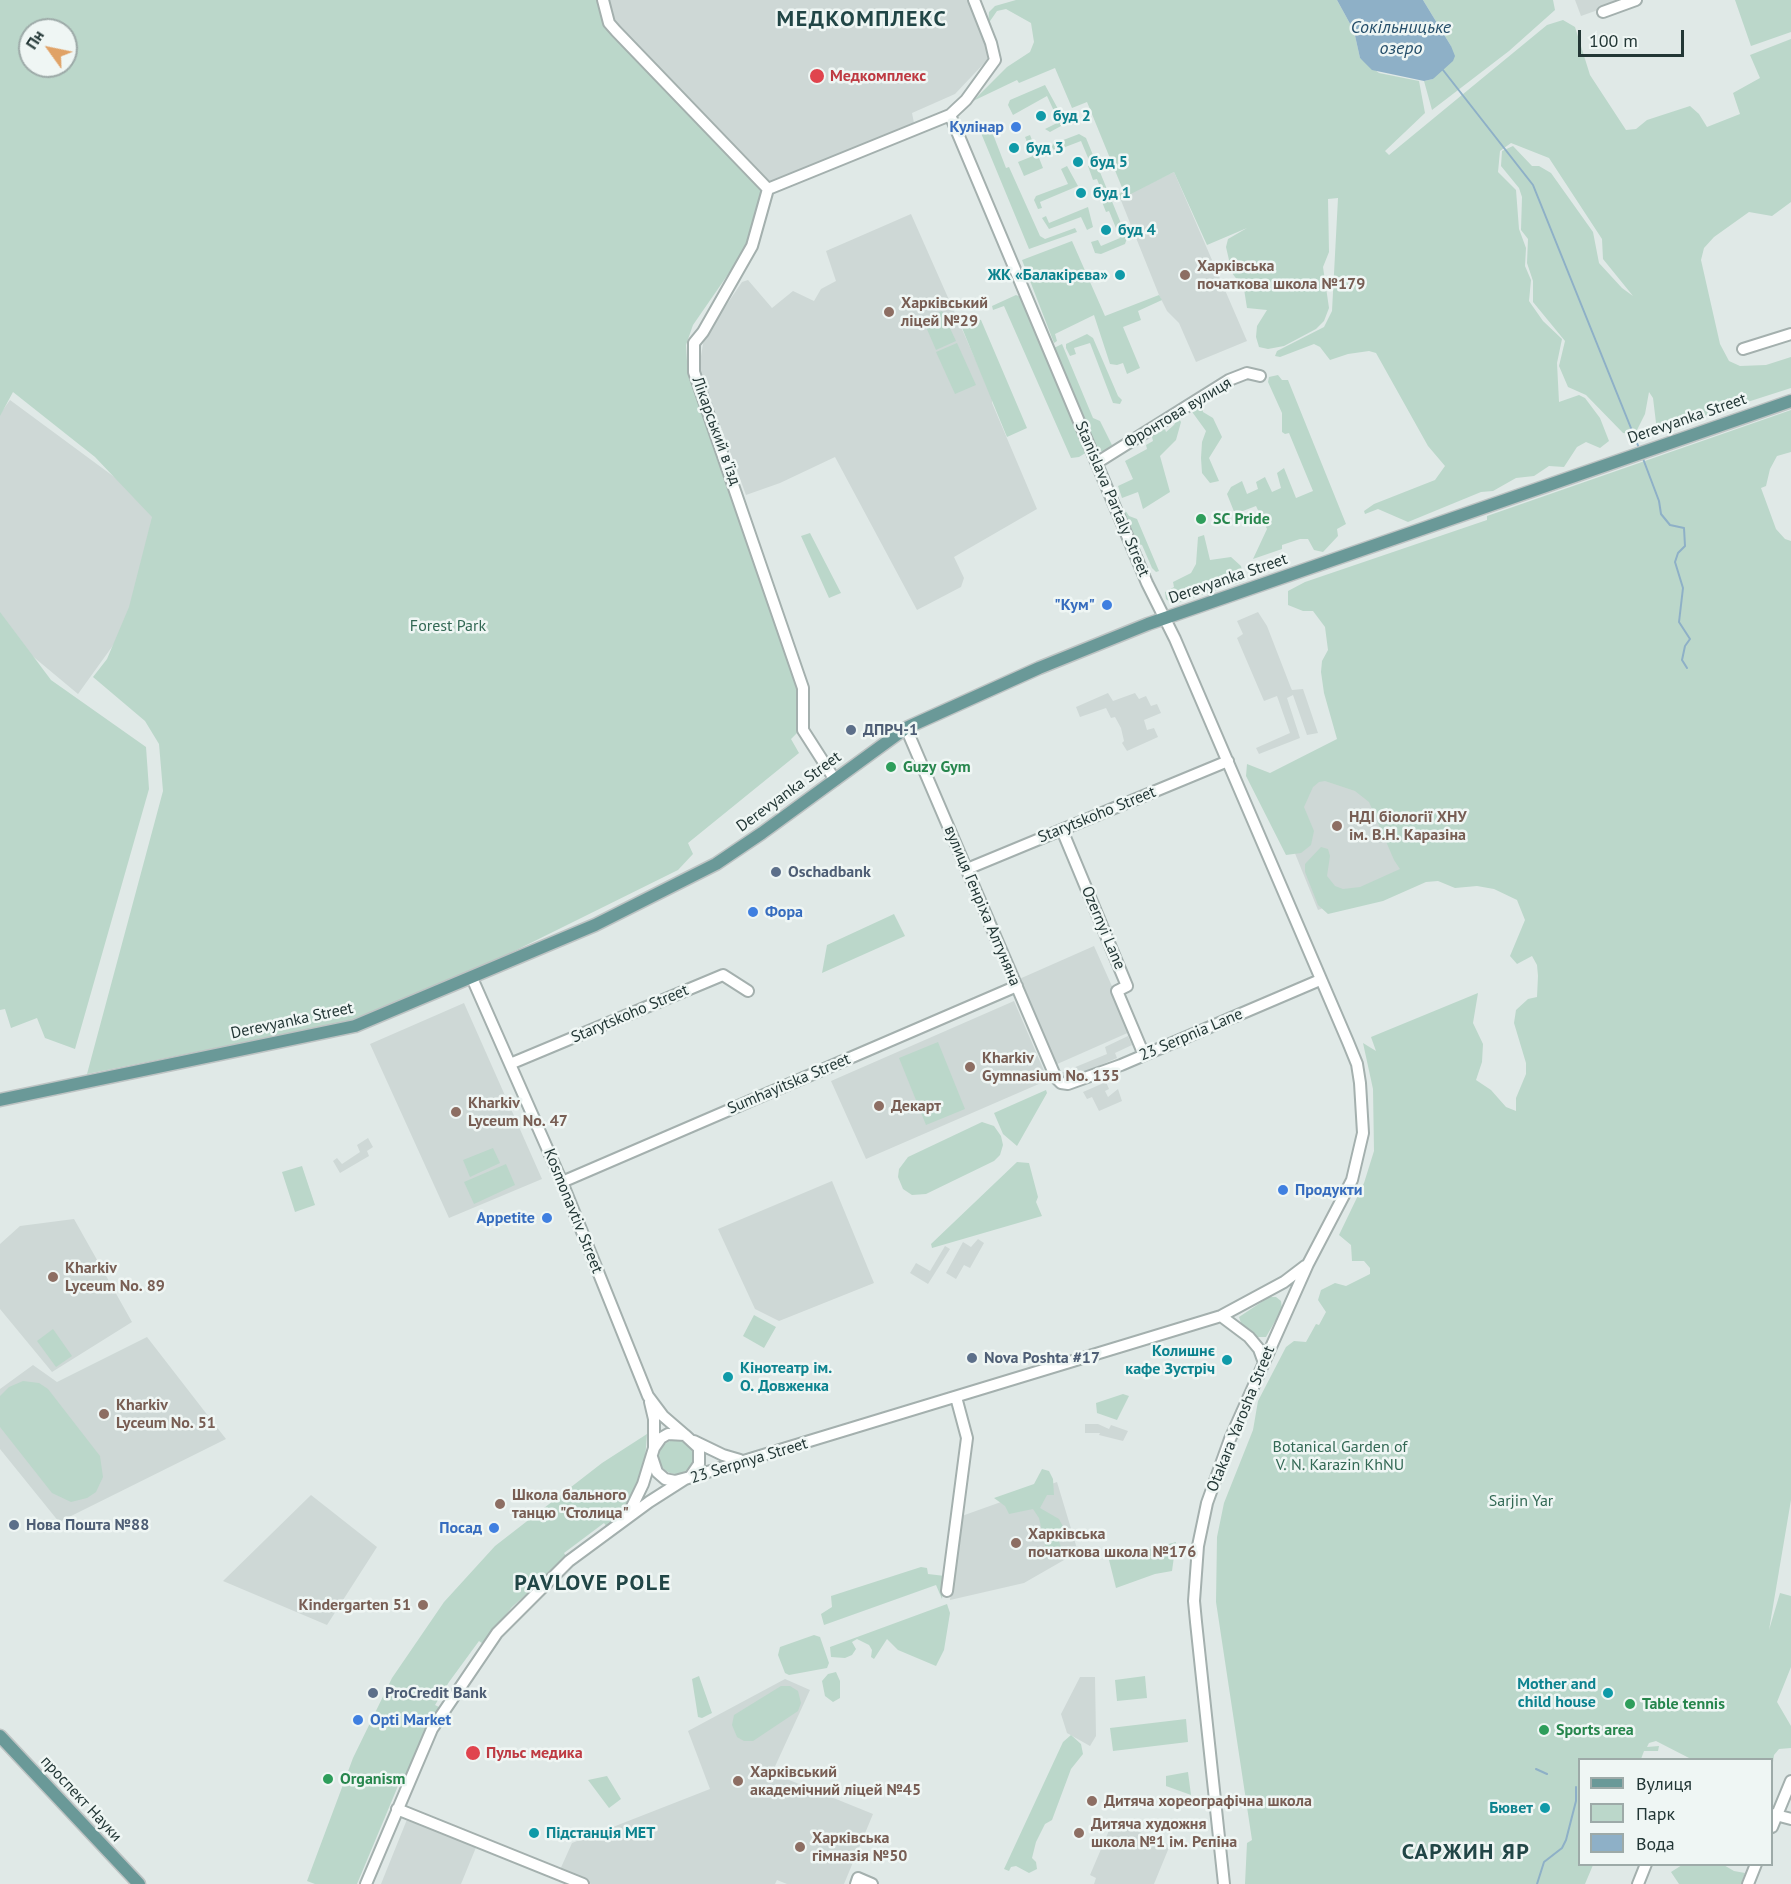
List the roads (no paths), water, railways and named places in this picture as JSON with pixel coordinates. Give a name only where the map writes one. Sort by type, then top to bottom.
[{"type":"main road","name":"Derevyanka Street","points":[[0,1100],[355,1026],[595,925],[716,864],[906,728],[1087,647],[1164,618],[1791,400]]},
{"type":"main road","name":"проспект Науки","points":[[0,1736],[139,1884]]},
{"type":"street","points":[[603,0],[609,23],[768,189],[950,115],[966,100],[995,60],[991,43],[974,0]]},
{"type":"street","points":[[1603,12],[1636,0]]},
{"type":"street","name":"Stanislava Partaly Street","points":[[950,115],[1320,980]]},
{"type":"street","name":"Лікарський в'їзд","points":[[768,189],[752,246],[704,332],[694,343],[694,372],[803,688],[803,730],[835,780]]},
{"type":"street","points":[[1743,349],[1791,334]]},
{"type":"street","name":"Фронтова вулиця","points":[[1098,462],[1229,380],[1247,374],[1260,376]]},
{"type":"street","name":"вулиця Генріха Алтуняна","points":[[906,728],[1056,1078],[1061,1083]]},
{"type":"street","name":"Starytskoho Street","points":[[966,869],[1228,761]]},
{"type":"street","name":"Ozernyi Lane","points":[[1062,830],[1127,986],[1117,991],[1144,1055]]},
{"type":"street","name":"Starytskoho Street","points":[[510,1064],[723,975],[748,991]]},
{"type":"street","name":"Kosmonavtiv Street","points":[[472,978],[562,1182],[648,1396],[663,1416],[689,1437],[723,1455],[744,1461]]},
{"type":"street","name":"23 Serpnia Lane","points":[[1061,1083],[1068,1084],[1144,1055],[1320,980]]},
{"type":"street","name":"Otakara Yarosha Street","points":[[1224,1884],[1196,1622],[1195,1578],[1198,1546],[1210,1492],[1263,1360],[1308,1264],[1352,1180],[1363,1133],[1357,1064],[1320,980]]},
{"type":"street","name":"Sumhayitska Street","points":[[562,1182],[1017,986]]},
{"type":"street","name":"23 Serpnya Street","points":[[653,1452],[654,1467],[665,1479],[675,1481],[685,1479],[1221,1316],[1284,1282],[1308,1264]]},
{"type":"street","points":[[1221,1316],[1238,1326],[1256,1343],[1263,1360]]},
{"type":"street","points":[[648,1396],[654,1419],[653,1452]]},
{"type":"street","points":[[947,1592],[967,1438],[956,1397]]},
{"type":"street","points":[[626,1517],[639,1493],[653,1452],[661,1438],[668,1434],[689,1437]]},
{"type":"street","name":"23 Serpnya Street","points":[[366,1884],[432,1729],[497,1633],[569,1561],[626,1517],[694,1473],[700,1459],[699,1448],[689,1437]]},
{"type":"street","points":[[1791,1781],[1774,1814],[1791,1819]]},
{"type":"street","points":[[397,1809],[583,1884]]},
{"type":"street","points":[[1638,1884],[1645,1866]]},
{"type":"street","points":[[1748,1884],[1755,1866]]},
{"type":"street","points":[[857,1881],[872,1884]]},
{"type":"water","name":"Сокільницьке озеро","points":[[1337,0],[1423,0],[1451,46],[1455,56],[1453,61],[1433,79],[1424,81],[1372,70],[1360,58],[1354,31]]},
{"type":"waterway","points":[[1443,70],[1533,185],[1639,448]]},
{"type":"waterway","points":[[1642,456],[1659,501],[1661,514],[1670,525],[1684,528],[1685,546],[1678,553],[1675,562],[1683,588],[1679,622],[1690,639],[1685,646],[1682,660],[1687,668]]},
{"type":"waterway","points":[[1536,1769],[1547,1774]]},
{"type":"waterway","points":[[1537,1884],[1544,1862],[1562,1848],[1566,1840],[1576,1801],[1576,1787]]},
{"type":"place","name":"Медкомплекс","points":[[817,76]]},
{"type":"place","name":"буд 2","points":[[1041,116]]},
{"type":"place","name":"Кулінар","points":[[1016,127]]},
{"type":"place","name":"буд 3","points":[[1014,148]]},
{"type":"place","name":"буд 5","points":[[1078,162]]},
{"type":"place","name":"буд 1","points":[[1081,193]]},
{"type":"place","name":"буд 4","points":[[1106,230]]},
{"type":"place","name":"ЖК «Балакірєва»","points":[[1120,275]]},
{"type":"place","name":"Харківська початкова школа №179","points":[[1185,275]]},
{"type":"place","name":"Харківський ліцей №29","points":[[889,312]]},
{"type":"place","name":"SC Pride","points":[[1201,519]]},
{"type":"place","name":"\"Кум\"","points":[[1107,605]]},
{"type":"place","name":"ДПРЧ-1","points":[[851,730]]},
{"type":"place","name":"Guzy Gym","points":[[891,767]]},
{"type":"place","name":"НДІ біології ХНУ ім. В.Н. Каразіна","points":[[1337,826]]},
{"type":"place","name":"Oschadbank","points":[[776,872]]},
{"type":"place","name":"Фора","points":[[753,912]]},
{"type":"place","name":"Kharkiv Gymnasium No. 135","points":[[970,1067]]},
{"type":"place","name":"Декарт","points":[[879,1106]]},
{"type":"place","name":"Kharkiv Lyceum No. 47","points":[[456,1112]]},
{"type":"place","name":"Продукти","points":[[1283,1190]]},
{"type":"place","name":"Appetite","points":[[547,1218]]},
{"type":"place","name":"Kharkiv Lyceum No. 89","points":[[53,1277]]},
{"type":"place","name":"Nova Poshta #17","points":[[972,1358]]},
{"type":"place","name":"Колишнє кафе Зустріч","points":[[1227,1360]]},
{"type":"place","name":"Кінотеатр ім. О. Довженка","points":[[728,1377]]},
{"type":"place","name":"Kharkiv Lyceum No. 51","points":[[104,1414]]},
{"type":"place","name":"Школа бального танцю \"Столица\"","points":[[500,1504]]},
{"type":"place","name":"Нова Пошта №88","points":[[14,1525]]},
{"type":"place","name":"Посад","points":[[494,1528]]},
{"type":"place","name":"Харківська початкова школа №176","points":[[1016,1543]]},
{"type":"place","name":"Kindergarten 51","points":[[423,1605]]},
{"type":"place","name":"ProCredit Bank","points":[[373,1693]]},
{"type":"place","name":"Mother and child house","points":[[1608,1693]]},
{"type":"place","name":"Table tennis","points":[[1630,1704]]},
{"type":"place","name":"Opti Market","points":[[358,1720]]},
{"type":"place","name":"Sports area","points":[[1544,1730]]},
{"type":"place","name":"Пульс медика","points":[[473,1753]]},
{"type":"place","name":"Organism","points":[[328,1779]]},
{"type":"place","name":"Харківський академічний ліцей №45","points":[[738,1781]]},
{"type":"place","name":"Дитяча хореографічна школа","points":[[1092,1801]]},
{"type":"place","name":"Бювет","points":[[1545,1808]]},
{"type":"place","name":"Підстанція МЕТ","points":[[534,1833]]},
{"type":"place","name":"Дитяча художня школа №1 ім. Рєпіна","points":[[1079,1833]]},
{"type":"place","name":"Харківська гімназія №50","points":[[800,1847]]},
{"type":"district","name":"МЕДКОМПЛЕКС","points":[[862,20]]},
{"type":"district","name":"PAVLOVE POLE","points":[[593,1584]]},
{"type":"district","name":"САРЖИН ЯР","points":[[1466,1853]]},
{"type":"park label","name":"Forest Park","points":[[448,626]]},
{"type":"park label","name":"Botanical Garden of V. N. Karazin KhNU","points":[[1340,1456]]},
{"type":"park label","name":"Sarjin Yar","points":[[1521,1501]]}]
